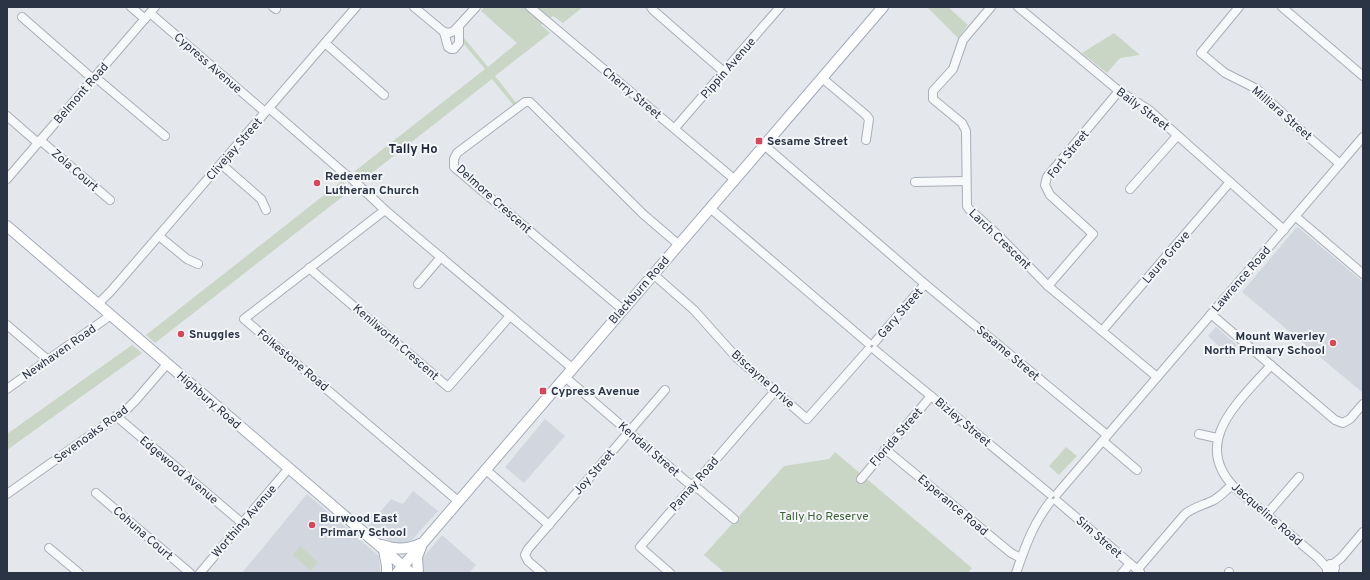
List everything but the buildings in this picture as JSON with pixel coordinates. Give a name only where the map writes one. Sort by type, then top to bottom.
[{"type":"main road","name":"Blackburn Road","points":[[400,569],[883,7]]},
{"type":"main road","name":"Highbury Road","points":[[7,226],[381,547],[400,569],[411,573]]},
{"type":"main road","points":[[386,573],[387,566],[381,547],[400,550],[414,547],[423,541]]},
{"type":"main road","points":[[418,573],[418,557],[423,541]]},
{"type":"street","name":"Cypress Avenue","points":[[131,7],[150,13],[352,179],[385,210],[572,368]]},
{"type":"street","name":"Clivejay Street","points":[[100,306],[356,7]]},
{"type":"street","points":[[414,7],[444,32],[449,33],[459,27],[476,7]]},
{"type":"street","name":"Cherry Street","points":[[530,7],[734,179]]},
{"type":"street","points":[[651,7],[652,10],[724,72]]},
{"type":"street","name":"Pippin Avenue","points":[[675,128],[780,7]]},
{"type":"street","name":"Larch Crescent","points":[[991,7],[963,40],[952,68],[932,91],[933,99],[962,123],[966,131],[967,206],[1048,286],[1157,377]]},
{"type":"street","name":"Baily Street","points":[[1018,7],[1119,91],[1148,110],[1284,230]]},
{"type":"street","name":"Milliara Street","points":[[1239,7],[1201,53],[1224,73],[1257,89],[1340,164]]},
{"type":"street","points":[[1282,7],[1363,76]]},
{"type":"street","name":"Belmont Road","points":[[7,179],[150,13]]},
{"type":"street","points":[[22,17],[165,136]]},
{"type":"street","points":[[444,32],[448,47],[454,49],[459,43],[459,27]]},
{"type":"street","points":[[325,43],[384,95]]},
{"type":"street","points":[[822,78],[866,114],[869,119],[866,140]]},
{"type":"street","name":"Fort Street","points":[[1048,286],[1093,234],[1086,226],[1050,195],[1045,185],[1047,177],[1119,91]]},
{"type":"street","name":"Delmore Crescent","points":[[622,310],[454,167],[454,159],[457,153],[524,102],[530,102],[643,214],[678,244]]},
{"type":"street","name":"Zola Court","points":[[7,116],[110,200]]},
{"type":"street","points":[[1130,189],[1177,136]]},
{"type":"street","name":"Lawrence Road","points":[[1016,573],[1031,532],[1040,514],[1363,138]]},
{"type":"street","name":"Sesame Street","points":[[764,145],[1105,438],[1136,470]]},
{"type":"street","points":[[221,164],[261,199],[266,210]]},
{"type":"street","points":[[915,182],[966,181]]},
{"type":"street","name":"Laura Grove","points":[[1102,331],[1230,182]]},
{"type":"street","name":"Bizley Street","points":[[710,208],[931,396],[1054,498]]},
{"type":"street","name":"Folkestone Road","points":[[385,210],[244,319],[458,501]]},
{"type":"street","points":[[1295,216],[1363,274]]},
{"type":"street","points":[[159,236],[187,259],[198,264]]},
{"type":"street","points":[[418,284],[441,257]]},
{"type":"street","name":"Kenilworth Crescent","points":[[309,268],[448,387],[510,316]]},
{"type":"street","name":"Biscayne Drive","points":[[653,274],[694,310],[736,357],[807,419],[872,346]]},
{"type":"street","name":"Gary Street","points":[[872,346],[925,284]]},
{"type":"street","points":[[1211,314],[1339,422],[1347,422],[1363,404]]},
{"type":"street","name":"Newhaven Road","points":[[7,388],[111,315]]},
{"type":"street","points":[[7,325],[48,360]]},
{"type":"street","name":"Sevenoaks Road","points":[[7,494],[136,400],[167,364]]},
{"type":"street","name":"Jacqueline Road","points":[[1271,365],[1228,415],[1222,425],[1217,438],[1218,460],[1224,474],[1232,485],[1318,558],[1331,571]]},
{"type":"street","name":"Kendall Street","points":[[565,377],[687,482],[700,490],[734,519]]},
{"type":"street","name":"Joy Street","points":[[542,573],[528,561],[525,555],[528,549],[665,390]]},
{"type":"street","name":"Pamay Road","points":[[670,573],[640,547],[775,390]]},
{"type":"street","name":"Florida Street","points":[[861,478],[931,396]]},
{"type":"street","name":"Edgewood Avenue","points":[[116,416],[242,524]]},
{"type":"street","points":[[1199,434],[1217,438]]},
{"type":"street","name":"Esperance Road","points":[[885,449],[1011,553],[1021,558]]},
{"type":"street","name":"Worthing Avenue","points":[[200,573],[289,468]]},
{"type":"street","points":[[485,469],[549,525]]},
{"type":"street","points":[[1267,514],[1299,477]]},
{"type":"street","points":[[1139,571],[1185,514],[1191,509],[1223,494],[1232,485]]},
{"type":"street","name":"Cohuna Court","points":[[96,493],[190,573]]},
{"type":"street","name":"Sim Street","points":[[1054,498],[1139,571]]},
{"type":"street","points":[[1331,571],[1363,532]]},
{"type":"street","points":[[49,548],[79,573]]},
{"type":"street","points":[[1122,573],[1130,564]]},
{"type":"shaded area","name":"Mount Waverley North Primary School","points":[[1296,228],[1299,228],[1363,282],[1363,393],[1242,292]]},
{"type":"shaded area","points":[[1216,327],[1237,345],[1229,355],[1208,336]]},
{"type":"shaded area","points":[[545,419],[565,436],[524,483],[505,467]]},
{"type":"shaded area","points":[[413,491],[438,511],[412,540],[395,544],[368,526],[391,499],[403,504]]},
{"type":"shaded area","name":"Burwood East Primary School","points":[[307,494],[379,556],[380,573],[242,573]]},
{"type":"shaded area","points":[[442,535],[476,565],[469,573],[422,572],[422,559]]},
{"type":"green space","points":[[484,7],[583,7],[563,23],[553,16],[541,25],[550,33],[495,76],[517,104],[514,106],[492,79],[363,180],[355,171],[485,69],[463,43],[464,38],[488,67],[517,43],[481,11]]},
{"type":"green space","points":[[927,7],[948,7],[968,25],[958,38]]},
{"type":"green space","points":[[1114,33],[1140,55],[1120,58],[1107,73],[1082,53]]},
{"type":"green space","points":[[342,181],[351,190],[155,343],[146,335]]},
{"type":"green space","points":[[132,345],[142,353],[7,450],[7,434]]},
{"type":"green space","points":[[1066,447],[1077,456],[1059,475],[1049,466]]},
{"type":"green space","name":"Tally Ho Reserve","points":[[835,452],[972,568],[968,573],[725,573],[704,555],[784,466],[829,459]]},
{"type":"green space","points":[[300,546],[318,562],[311,571],[293,555]]},
{"type":"place","name":"Sesame Street","points":[[759,141]]},
{"type":"place","name":"Redeemer Lutheran Church","points":[[317,183]]},
{"type":"place","name":"Snuggles","points":[[181,334]]},
{"type":"place","name":"Mount Waverley North Primary School","points":[[1333,343]]},
{"type":"place","name":"Cypress Avenue","points":[[543,391]]},
{"type":"place","name":"Burwood East Primary School","points":[[312,525]]},
{"type":"district","name":"Tally Ho","points":[[413,148]]}]
